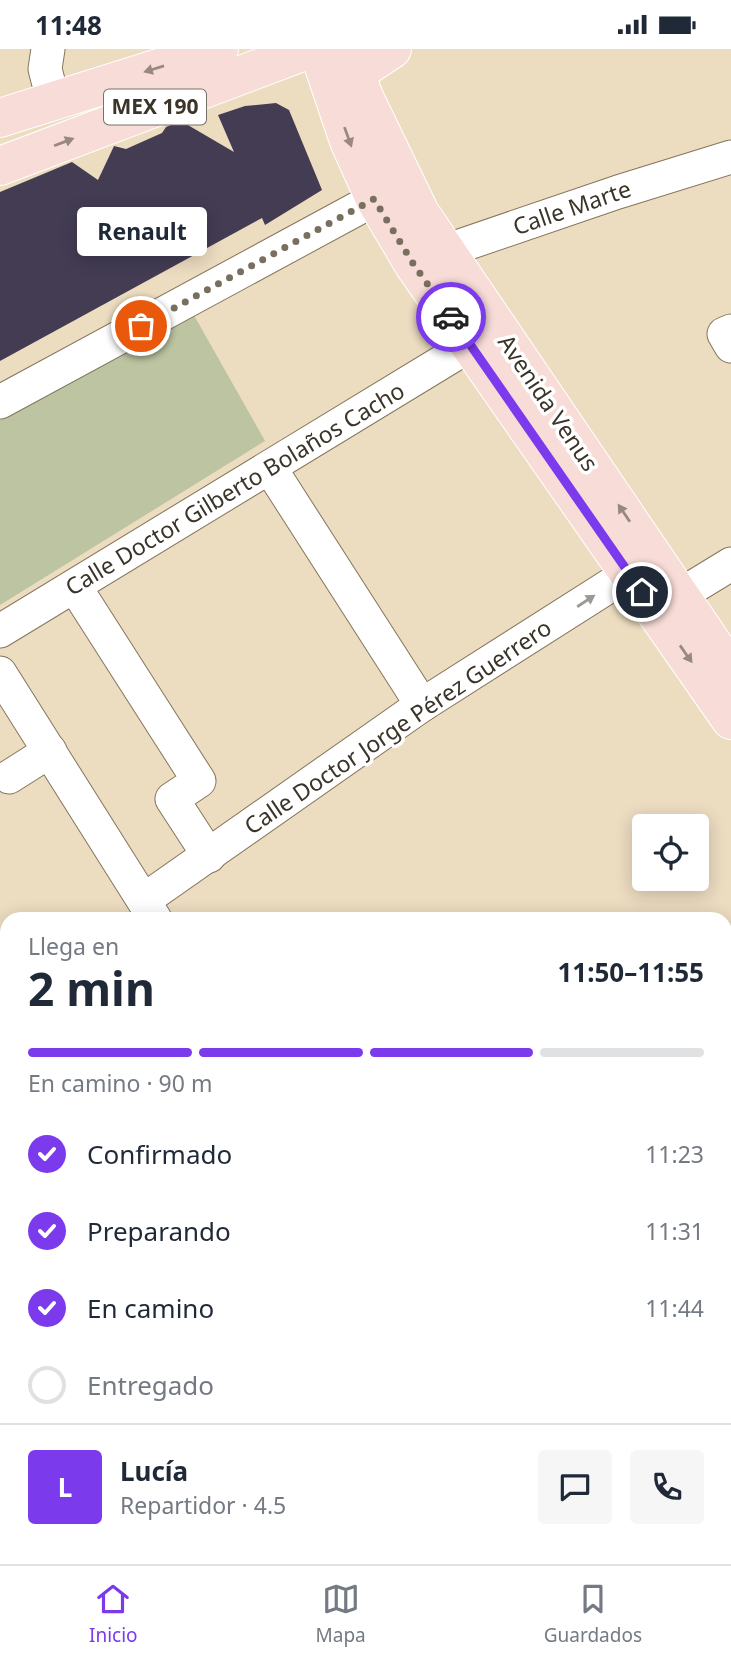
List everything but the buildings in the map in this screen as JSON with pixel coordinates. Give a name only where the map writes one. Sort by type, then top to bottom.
[{"type":"main road","name":"MEX 190","points":[[0,118],[219,49]]},
{"type":"main road","name":"MEX 190","points":[[0,166],[310,49]]},
{"type":"main road","name":"Avenida Venus","points":[[318,49],[345,72],[364,97],[390,193],[420,213],[430,258],[470,345],[642,565]]},
{"type":"main road","points":[[345,72],[392,49]]},
{"type":"main road","name":"Avenida Venus","points":[[430,258],[667,603],[731,720]]},
{"type":"main road","name":"Avenida Venus","points":[[667,603],[731,671]]},
{"type":"street","points":[[48,49],[45,69],[52,100]]},
{"type":"street","name":"Calle Marte","points":[[430,258],[618,192],[728,165]]},
{"type":"street","points":[[0,402],[390,193]]},
{"type":"street","points":[[731,331],[724,334],[731,347]]},
{"type":"street","name":"Calle Doctor Gilberto Bolaños Cacho","points":[[0,631],[470,345]]},
{"type":"street","points":[[270,468],[422,705]]},
{"type":"street","points":[[667,603],[731,564]]},
{"type":"street","name":"Calle Doctor Jorge Pérez Guerrero","points":[[146,912],[209,856],[422,705],[642,565]]},
{"type":"street","points":[[75,587],[199,781],[172,799],[209,856]]},
{"type":"street","points":[[0,673],[109,845],[144,912]]},
{"type":"street","points":[[9,777],[50,751]]},
{"type":"green space","points":[[191,310],[265,441],[0,605],[0,420]]},
{"type":"way so far","points":[[141,326],[374,199],[414,265],[451,317]]},
{"type":"place","name":"Renault","points":[[141,326]]},
{"type":"route","points":[[451,317],[642,592]]}]
